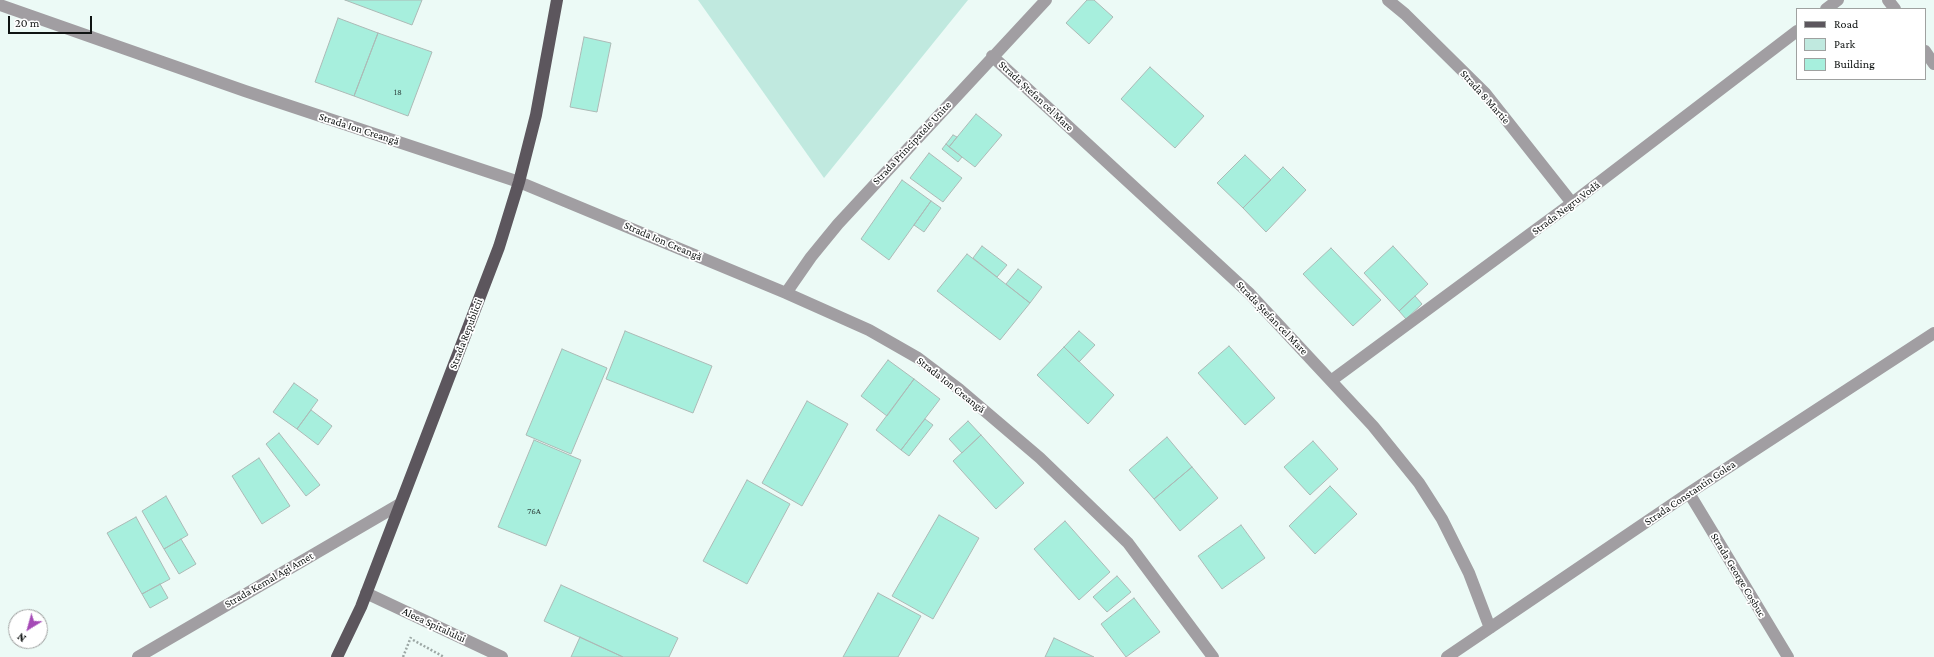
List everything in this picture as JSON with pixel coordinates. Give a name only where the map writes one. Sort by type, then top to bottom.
[{"type":"main road","name":"Strada Republicii","points":[[337,657],[366,593],[499,247],[519,182],[536,115],[557,0]]},
{"type":"street","name":"Strada Principatele Unite","points":[[786,293],[811,257],[838,224],[992,56],[1046,0]]},
{"type":"street","name":"Strada 8 Martie","points":[[1388,0],[1405,14],[1485,93],[1572,203]]},
{"type":"street","points":[[1827,8],[1838,0]]},
{"type":"street","name":"Strada Ion Creangă","points":[[0,5],[252,93],[519,182],[786,293],[869,330],[918,358],[959,389],[1040,458],[1128,543],[1213,657]]},
{"type":"street","name":"Strada Negru Vodă","points":[[1332,380],[1572,203],[1796,32]]},
{"type":"street","points":[[1926,52],[1934,64]]},
{"type":"street","name":"Strada Ștefan cel Mare","points":[[992,56],[1250,294],[1332,380],[1373,426],[1419,483],[1442,519],[1469,573],[1490,628]]},
{"type":"street","name":"Strada Constantin Golea","points":[[1447,657],[1689,494],[1933,334]]},
{"type":"street","name":"Strada George Coșbuc","points":[[1689,494],[1788,657]]},
{"type":"street","name":"Strada Kemal Agi Amet","points":[[138,657],[400,504]]},
{"type":"street","name":"Aleea Spitalului","points":[[366,593],[502,657]]},
{"type":"path","points":[[411,639],[444,657]]},
{"type":"green space","points":[[698,0],[968,0],[824,178]]},
{"type":"building","points":[[345,0],[422,0],[412,25]]},
{"type":"building","points":[[1087,0],[1094,0],[1113,17],[1089,44],[1066,23]]},
{"type":"building","points":[[338,18],[378,33],[354,96],[315,82]]},
{"type":"building","points":[[378,33],[432,52],[408,116],[354,96]]},
{"type":"building","points":[[584,37],[611,43],[597,112],[570,107]]},
{"type":"building","points":[[1150,67],[1204,116],[1175,148],[1121,99]]},
{"type":"building","points":[[976,114],[1002,135],[975,167],[949,147]]},
{"type":"building","points":[[953,135],[957,137],[949,147],[946,144]]},
{"type":"building","points":[[946,144],[962,157],[958,162],[942,149]]},
{"type":"building","points":[[929,153],[962,178],[943,202],[910,178]]},
{"type":"building","points":[[1245,155],[1271,180],[1243,208],[1217,183]]},
{"type":"building","points":[[1283,167],[1306,190],[1266,232],[1243,208]]},
{"type":"building","points":[[902,180],[931,201],[889,260],[861,239]]},
{"type":"building","points":[[931,201],[941,208],[924,232],[914,225]]},
{"type":"building","points":[[982,246],[1007,265],[997,277],[973,258]]},
{"type":"building","points":[[1393,246],[1428,284],[1399,311],[1364,273]]},
{"type":"building","points":[[1331,248],[1381,300],[1353,326],[1303,274]]},
{"type":"building","points":[[967,254],[1030,303],[1000,340],[937,291]]},
{"type":"building","points":[[1018,269],[1042,287],[1030,303],[1006,284]]},
{"type":"building","points":[[1415,296],[1422,304],[1406,319],[1399,311]]},
{"type":"building","points":[[625,331],[712,366],[693,413],[606,379]]},
{"type":"building","points":[[1079,331],[1095,345],[1079,362],[1064,347]]},
{"type":"building","points":[[1229,346],[1275,398],[1245,425],[1198,373]]},
{"type":"building","points":[[1064,347],[1114,395],[1088,424],[1037,375]]},
{"type":"building","points":[[562,349],[607,368],[571,454],[526,435]]},
{"type":"building","points":[[888,360],[914,379],[887,416],[861,396]]},
{"type":"building","points":[[914,379],[940,399],[901,450],[876,430]]},
{"type":"building","points":[[294,383],[318,400],[297,429],[273,412]]},
{"type":"building","points":[[807,401],[848,424],[802,506],[762,483]]},
{"type":"building","points":[[311,410],[332,426],[318,445],[297,429]]},
{"type":"building","points":[[925,419],[933,425],[909,456],[901,450]]},
{"type":"building","points":[[968,421],[981,435],[962,453],[949,439]]},
{"type":"building","points":[[279,433],[320,485],[306,496],[266,444]]},
{"type":"building","points":[[981,435],[1024,483],[996,509],[953,461]]},
{"type":"building","points":[[1167,437],[1192,467],[1154,499],[1129,470]]},
{"type":"building","points":[[534,440],[581,460],[546,546],[498,527]]},
{"type":"building","points":[[1313,441],[1338,469],[1310,495],[1284,467]]},
{"type":"building","points":[[259,458],[290,506],[262,524],[232,476]]},
{"type":"building","points":[[1192,467],[1218,498],[1180,531],[1154,499]]},
{"type":"building","points":[[747,480],[790,504],[747,584],[703,561]]},
{"type":"building","points":[[1330,486],[1357,514],[1315,554],[1289,526]]},
{"type":"building","points":[[166,496],[188,535],[164,549],[142,511]]},
{"type":"building","points":[[939,515],[979,538],[933,619],[892,596]]},
{"type":"building","points":[[136,517],[170,579],[142,594],[107,533]]},
{"type":"building","points":[[1065,521],[1110,572],[1079,600],[1034,549]]},
{"type":"building","points":[[1241,525],[1265,558],[1222,589],[1198,556]]},
{"type":"building","points":[[181,539],[196,564],[179,574],[164,549]]},
{"type":"building","points":[[1117,576],[1131,592],[1107,612],[1093,597]]},
{"type":"building","points":[[160,584],[168,598],[150,608],[142,594]]},
{"type":"building","points":[[561,585],[678,638],[669,657],[623,657],[544,621]]},
{"type":"building","points":[[878,593],[921,616],[898,657],[843,657]]},
{"type":"building","points":[[1134,598],[1160,632],[1126,657],[1101,624]]},
{"type":"building","points":[[580,637],[623,657],[571,657]]},
{"type":"building","points":[[1054,638],[1094,657],[1045,657]]}]
